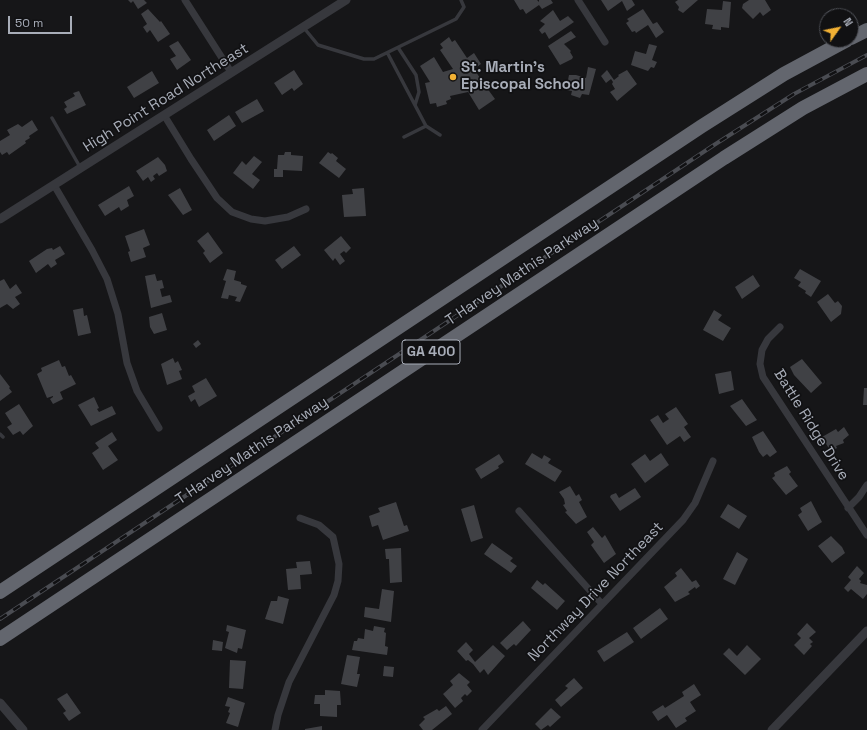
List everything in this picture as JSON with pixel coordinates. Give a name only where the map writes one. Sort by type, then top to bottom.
[{"type":"highway","name":"T Harvey Mathis Parkway","points":[[0,592],[702,126],[784,74],[832,48]]},
{"type":"highway","name":"T Harvey Mathis Parkway","points":[[0,639],[730,154],[804,108],[867,74]]},
{"type":"street","points":[[186,0],[232,72]]},
{"type":"street","name":"High Point Road Northeast","points":[[0,219],[346,0]]},
{"type":"street","points":[[578,0],[605,42]]},
{"type":"street","points":[[164,115],[191,160],[217,198],[232,212],[251,220],[265,221],[288,217],[306,209]]},
{"type":"street","points":[[54,185],[92,250],[106,279],[118,314],[128,366],[137,391],[159,428]]},
{"type":"street","name":"Battle Ridge Drive","points":[[780,327],[768,340],[762,350],[760,364],[763,377],[867,535]]},
{"type":"street","name":"Northway Drive Northeast","points":[[482,730],[683,520],[695,503],[713,461]]},
{"type":"street","points":[[848,508],[859,497],[867,485]]},
{"type":"street","points":[[519,511],[602,604]]},
{"type":"street","points":[[275,730],[286,688],[334,595],[338,581],[339,564],[333,537],[319,525],[300,518]]},
{"type":"street","points":[[772,730],[867,631]]},
{"type":"street","points":[[0,703],[23,730]]},
{"type":"lane","points":[[304,28],[318,45],[364,59],[374,59],[399,49],[456,19],[464,7],[461,0]]},
{"type":"lane","points":[[399,49],[416,75],[419,92],[415,105]]},
{"type":"lane","points":[[388,54],[426,126],[440,136]]},
{"type":"lane","points":[[52,118],[80,168]]},
{"type":"lane","points":[[404,137],[426,126]]},
{"type":"lane","points":[[0,434],[3,437]]},
{"type":"building","points":[[128,0],[144,0],[147,3],[138,9],[133,1],[131,3]]},
{"type":"building","points":[[514,0],[537,0],[539,2],[539,0],[551,0],[553,3],[542,9],[539,5],[526,14],[523,9],[520,10]]},
{"type":"building","points":[[601,0],[632,0],[635,5],[627,11],[622,1],[608,11]]},
{"type":"building","points":[[678,0],[698,0],[683,13],[678,10],[679,7],[675,2]]},
{"type":"building","points":[[749,0],[765,0],[771,10],[763,16],[760,12],[753,19],[742,8],[743,4]]},
{"type":"building","points":[[723,1],[731,2],[729,28],[721,27],[721,30],[712,29],[713,25],[705,24],[707,9],[722,10]]},
{"type":"building","points":[[148,9],[160,22],[161,21],[170,34],[158,42],[150,30],[147,33],[143,27],[147,24],[141,14]]},
{"type":"building","points":[[643,9],[653,24],[657,22],[664,32],[656,38],[648,25],[636,33],[635,31],[632,32],[626,23],[629,21],[627,19]]},
{"type":"building","points":[[553,10],[560,21],[568,16],[574,22],[549,39],[545,32],[542,34],[539,30],[545,24],[540,21]]},
{"type":"building","points":[[571,31],[576,37],[564,44],[571,51],[570,52],[573,57],[560,65],[548,46]]},
{"type":"building","name":"St. Martin's Episcopal School","points":[[449,37],[452,42],[455,40],[467,58],[474,53],[481,64],[474,69],[482,81],[476,85],[478,88],[484,84],[495,99],[479,110],[468,92],[450,96],[451,99],[446,101],[447,104],[437,107],[436,103],[430,104],[425,83],[430,82],[420,66],[434,57],[443,72],[453,69],[440,50],[443,48],[440,44]]},
{"type":"building","points":[[178,41],[191,60],[177,70],[170,59],[176,56],[169,46]]},
{"type":"building","points":[[649,44],[657,46],[652,60],[657,62],[654,68],[651,67],[648,71],[631,65],[635,51],[646,54]]},
{"type":"building","points":[[588,67],[596,69],[589,95],[582,94],[580,98],[571,95],[572,91],[566,90],[569,75],[576,75],[586,78]]},
{"type":"building","points":[[294,70],[303,84],[294,91],[292,88],[282,95],[274,83]]},
{"type":"building","points":[[607,70],[614,80],[619,76],[618,75],[627,70],[637,84],[617,101],[610,92],[615,89],[612,84],[613,82],[611,79],[606,83],[601,76]]},
{"type":"building","points":[[152,71],[159,83],[134,98],[127,87]]},
{"type":"building","points":[[79,91],[86,105],[67,114],[64,109],[67,107],[64,102],[75,96],[73,93]]},
{"type":"building","points":[[257,99],[264,111],[242,123],[235,112]]},
{"type":"building","points":[[229,115],[236,126],[214,141],[207,130]]},
{"type":"building","points":[[32,120],[38,130],[29,136],[30,138],[25,141],[26,143],[9,155],[7,152],[2,155],[0,152],[0,141],[10,135],[7,130],[18,124],[22,127]]},
{"type":"building","points":[[285,152],[291,152],[291,155],[303,156],[302,171],[283,170],[283,177],[274,177],[274,169],[277,169],[278,155],[284,155]]},
{"type":"building","points":[[328,152],[331,154],[332,153],[338,158],[336,161],[346,169],[339,178],[319,163]]},
{"type":"building","points":[[254,156],[262,162],[252,174],[260,180],[253,189],[233,173],[242,161],[246,165]]},
{"type":"building","points":[[158,157],[165,165],[167,171],[159,176],[157,173],[153,176],[155,179],[151,182],[148,177],[143,181],[136,171]]},
{"type":"building","points":[[129,186],[134,196],[127,200],[129,206],[121,211],[119,207],[105,216],[98,205]]},
{"type":"building","points":[[180,188],[192,210],[183,215],[168,195]]},
{"type":"building","points":[[364,188],[366,216],[344,217],[342,195],[353,194],[352,189]]},
{"type":"building","points":[[144,229],[150,245],[143,248],[146,257],[131,262],[128,252],[130,251],[125,236]]},
{"type":"building","points":[[208,232],[223,253],[210,263],[203,253],[205,251],[197,241]]},
{"type":"building","points":[[341,236],[351,248],[346,253],[344,251],[340,254],[345,261],[340,265],[335,258],[333,261],[324,250]]},
{"type":"building","points":[[60,246],[65,254],[55,260],[57,264],[51,268],[48,264],[36,273],[29,261],[47,249],[52,248],[53,250]]},
{"type":"building","points":[[294,246],[301,255],[282,269],[275,260]]},
{"type":"building","points":[[227,269],[236,271],[234,280],[247,286],[240,302],[235,301],[237,297],[229,295],[228,299],[221,298],[226,281],[223,280]]},
{"type":"building","points":[[800,269],[821,281],[811,297],[805,293],[806,291],[798,286],[801,282],[794,278]]},
{"type":"building","points":[[155,274],[157,281],[162,280],[164,288],[160,289],[162,297],[170,295],[172,302],[151,308],[145,276]]},
{"type":"building","points":[[753,275],[760,286],[742,299],[735,287]]},
{"type":"building","points":[[4,279],[10,289],[16,284],[22,293],[15,297],[20,304],[13,309],[7,304],[0,308],[0,281]]},
{"type":"building","points":[[828,294],[835,303],[838,301],[842,306],[841,314],[831,322],[817,302]]},
{"type":"building","points":[[83,308],[84,316],[87,315],[91,333],[78,336],[73,310]]},
{"type":"building","points":[[714,310],[722,315],[718,320],[731,328],[723,341],[703,330]]},
{"type":"building","points":[[162,313],[167,330],[154,334],[150,327],[149,317]]},
{"type":"building","points":[[198,340],[201,344],[196,348],[193,344]]},
{"type":"building","points":[[173,358],[175,363],[178,361],[182,370],[179,371],[182,379],[167,385],[161,364]]},
{"type":"building","points":[[802,359],[822,383],[811,393],[794,375],[790,367]]},
{"type":"building","points":[[59,360],[62,367],[65,366],[69,376],[71,375],[76,384],[60,392],[63,399],[53,404],[50,399],[53,396],[47,398],[37,374],[42,371],[41,368]]},
{"type":"building","points":[[731,371],[734,390],[719,394],[715,374]]},
{"type":"building","points":[[0,374],[12,392],[0,401]]},
{"type":"building","points":[[206,378],[217,396],[199,407],[195,399],[191,402],[188,396],[195,392],[192,386]]},
{"type":"building","points":[[864,388],[867,388],[867,405],[863,405]]},
{"type":"building","points":[[94,397],[99,408],[97,409],[99,412],[112,406],[116,414],[91,426],[78,405]]},
{"type":"building","points":[[742,399],[757,420],[746,426],[730,406]]},
{"type":"building","points":[[19,404],[33,426],[23,435],[20,431],[13,435],[7,427],[12,424],[5,413]]},
{"type":"building","points":[[676,407],[688,424],[684,427],[691,437],[684,442],[680,436],[667,445],[650,420],[658,415],[663,423],[669,419],[665,414]]},
{"type":"building","points":[[844,427],[849,435],[843,440],[844,443],[836,446],[837,448],[831,452],[822,437],[836,429],[838,432]]},
{"type":"building","points":[[763,431],[777,452],[770,457],[767,454],[763,457],[752,437]]},
{"type":"building","points":[[112,432],[117,440],[108,446],[118,460],[103,470],[92,453],[99,448],[95,443]]},
{"type":"building","points":[[532,453],[542,459],[544,455],[551,459],[548,463],[562,471],[555,482],[525,464]]},
{"type":"building","points":[[661,453],[669,465],[645,483],[631,464],[645,454],[650,461]]},
{"type":"building","points":[[499,454],[504,462],[498,466],[499,468],[481,479],[475,469]]},
{"type":"building","points":[[787,466],[791,472],[789,474],[798,486],[786,495],[772,478],[775,476],[774,473]]},
{"type":"building","points":[[570,486],[576,496],[579,494],[582,500],[579,502],[587,517],[576,524],[565,512],[567,511],[563,505],[565,504],[564,499],[559,492]]},
{"type":"building","points":[[635,488],[641,497],[620,511],[610,497],[611,495],[616,493],[619,498]]},
{"type":"building","points":[[811,501],[822,522],[808,531],[798,515],[802,512],[800,508]]},
{"type":"building","points":[[396,502],[404,526],[407,525],[409,531],[383,540],[378,525],[372,527],[369,516],[380,512],[378,508]]},
{"type":"building","points":[[728,504],[747,516],[739,529],[720,517]]},
{"type":"building","points":[[474,505],[483,538],[471,542],[461,509]]},
{"type":"building","points":[[593,527],[602,538],[605,535],[616,554],[604,563],[591,545],[594,542],[587,532]]},
{"type":"building","points":[[831,536],[842,547],[845,553],[832,563],[818,546]]},
{"type":"building","points":[[492,543],[513,558],[510,561],[517,566],[511,573],[484,554]]},
{"type":"building","points":[[401,548],[402,582],[390,583],[389,559],[386,559],[385,549]]},
{"type":"building","points":[[737,552],[748,559],[735,585],[723,579]]},
{"type":"building","points":[[310,561],[312,574],[300,575],[301,589],[288,590],[286,569],[297,568],[296,562]]},
{"type":"building","points":[[857,566],[864,573],[859,579],[861,581],[860,583],[867,585],[867,594],[863,599],[851,589],[848,592],[844,588],[851,580],[848,577]]},
{"type":"building","points":[[681,568],[692,582],[696,580],[700,586],[696,589],[695,587],[688,592],[690,594],[675,602],[664,587],[677,576],[675,573]]},
{"type":"building","points":[[537,580],[543,585],[545,583],[565,601],[557,610],[531,588]]},
{"type":"building","points":[[382,589],[394,591],[391,622],[364,617],[365,607],[379,609]]},
{"type":"building","points":[[278,596],[289,599],[283,624],[265,619],[271,601],[277,601]]},
{"type":"building","points":[[660,608],[668,619],[641,639],[633,628]]},
{"type":"building","points":[[523,621],[531,630],[516,646],[514,644],[507,650],[500,643]]},
{"type":"building","points":[[807,623],[816,632],[809,638],[813,642],[810,644],[812,646],[804,655],[794,645],[801,638],[797,634]]},
{"type":"building","points":[[227,625],[246,630],[242,649],[238,648],[237,653],[225,648],[229,632],[226,631]]},
{"type":"building","points":[[374,626],[385,628],[385,646],[388,647],[387,655],[352,650],[354,641],[357,641],[358,638],[364,639],[365,629],[373,631]]},
{"type":"building","points":[[627,632],[634,642],[604,662],[597,651]]},
{"type":"building","points":[[213,640],[223,642],[222,651],[212,650]]},
{"type":"building","points":[[466,642],[473,650],[469,654],[475,662],[493,645],[505,656],[488,675],[484,669],[480,673],[473,664],[468,660],[466,661],[457,651]]},
{"type":"building","points":[[747,645],[761,659],[745,675],[723,654],[729,648],[737,656]]},
{"type":"building","points":[[347,655],[360,657],[357,674],[360,674],[357,687],[341,684]]},
{"type":"building","points":[[230,660],[246,661],[243,689],[229,688]]},
{"type":"building","points":[[384,666],[394,667],[393,677],[383,676]]},
{"type":"building","points":[[459,673],[470,682],[467,685],[472,691],[467,696],[465,694],[461,698],[463,701],[455,708],[443,694],[453,685],[450,681]]},
{"type":"building","points":[[574,678],[583,688],[561,707],[555,700],[568,688],[565,686]]},
{"type":"building","points":[[694,684],[701,695],[690,702],[696,711],[685,718],[687,721],[676,728],[667,715],[658,721],[652,712],[663,705],[665,708],[684,696],[682,692]]},
{"type":"building","points":[[325,690],[340,691],[341,705],[337,705],[337,717],[320,716],[320,704],[314,704],[315,695],[325,695]]},
{"type":"building","points":[[67,693],[81,713],[69,721],[63,713],[66,711],[57,699]]},
{"type":"building","points":[[228,697],[245,703],[238,727],[226,723],[230,713],[228,712],[230,707],[225,706]]},
{"type":"building","points":[[446,706],[452,714],[432,730],[423,730],[419,725],[425,719],[423,717],[437,709],[439,711]]},
{"type":"building","points":[[551,708],[561,717],[550,727],[548,725],[541,730],[535,724]]},
{"type":"building","points":[[322,726],[322,730],[305,730],[305,729]]},
{"type":"railway","points":[[0,619],[714,145],[794,94],[867,55]]},
{"type":"place","name":"St. Martin's Episcopal School","points":[[453,77]]}]
